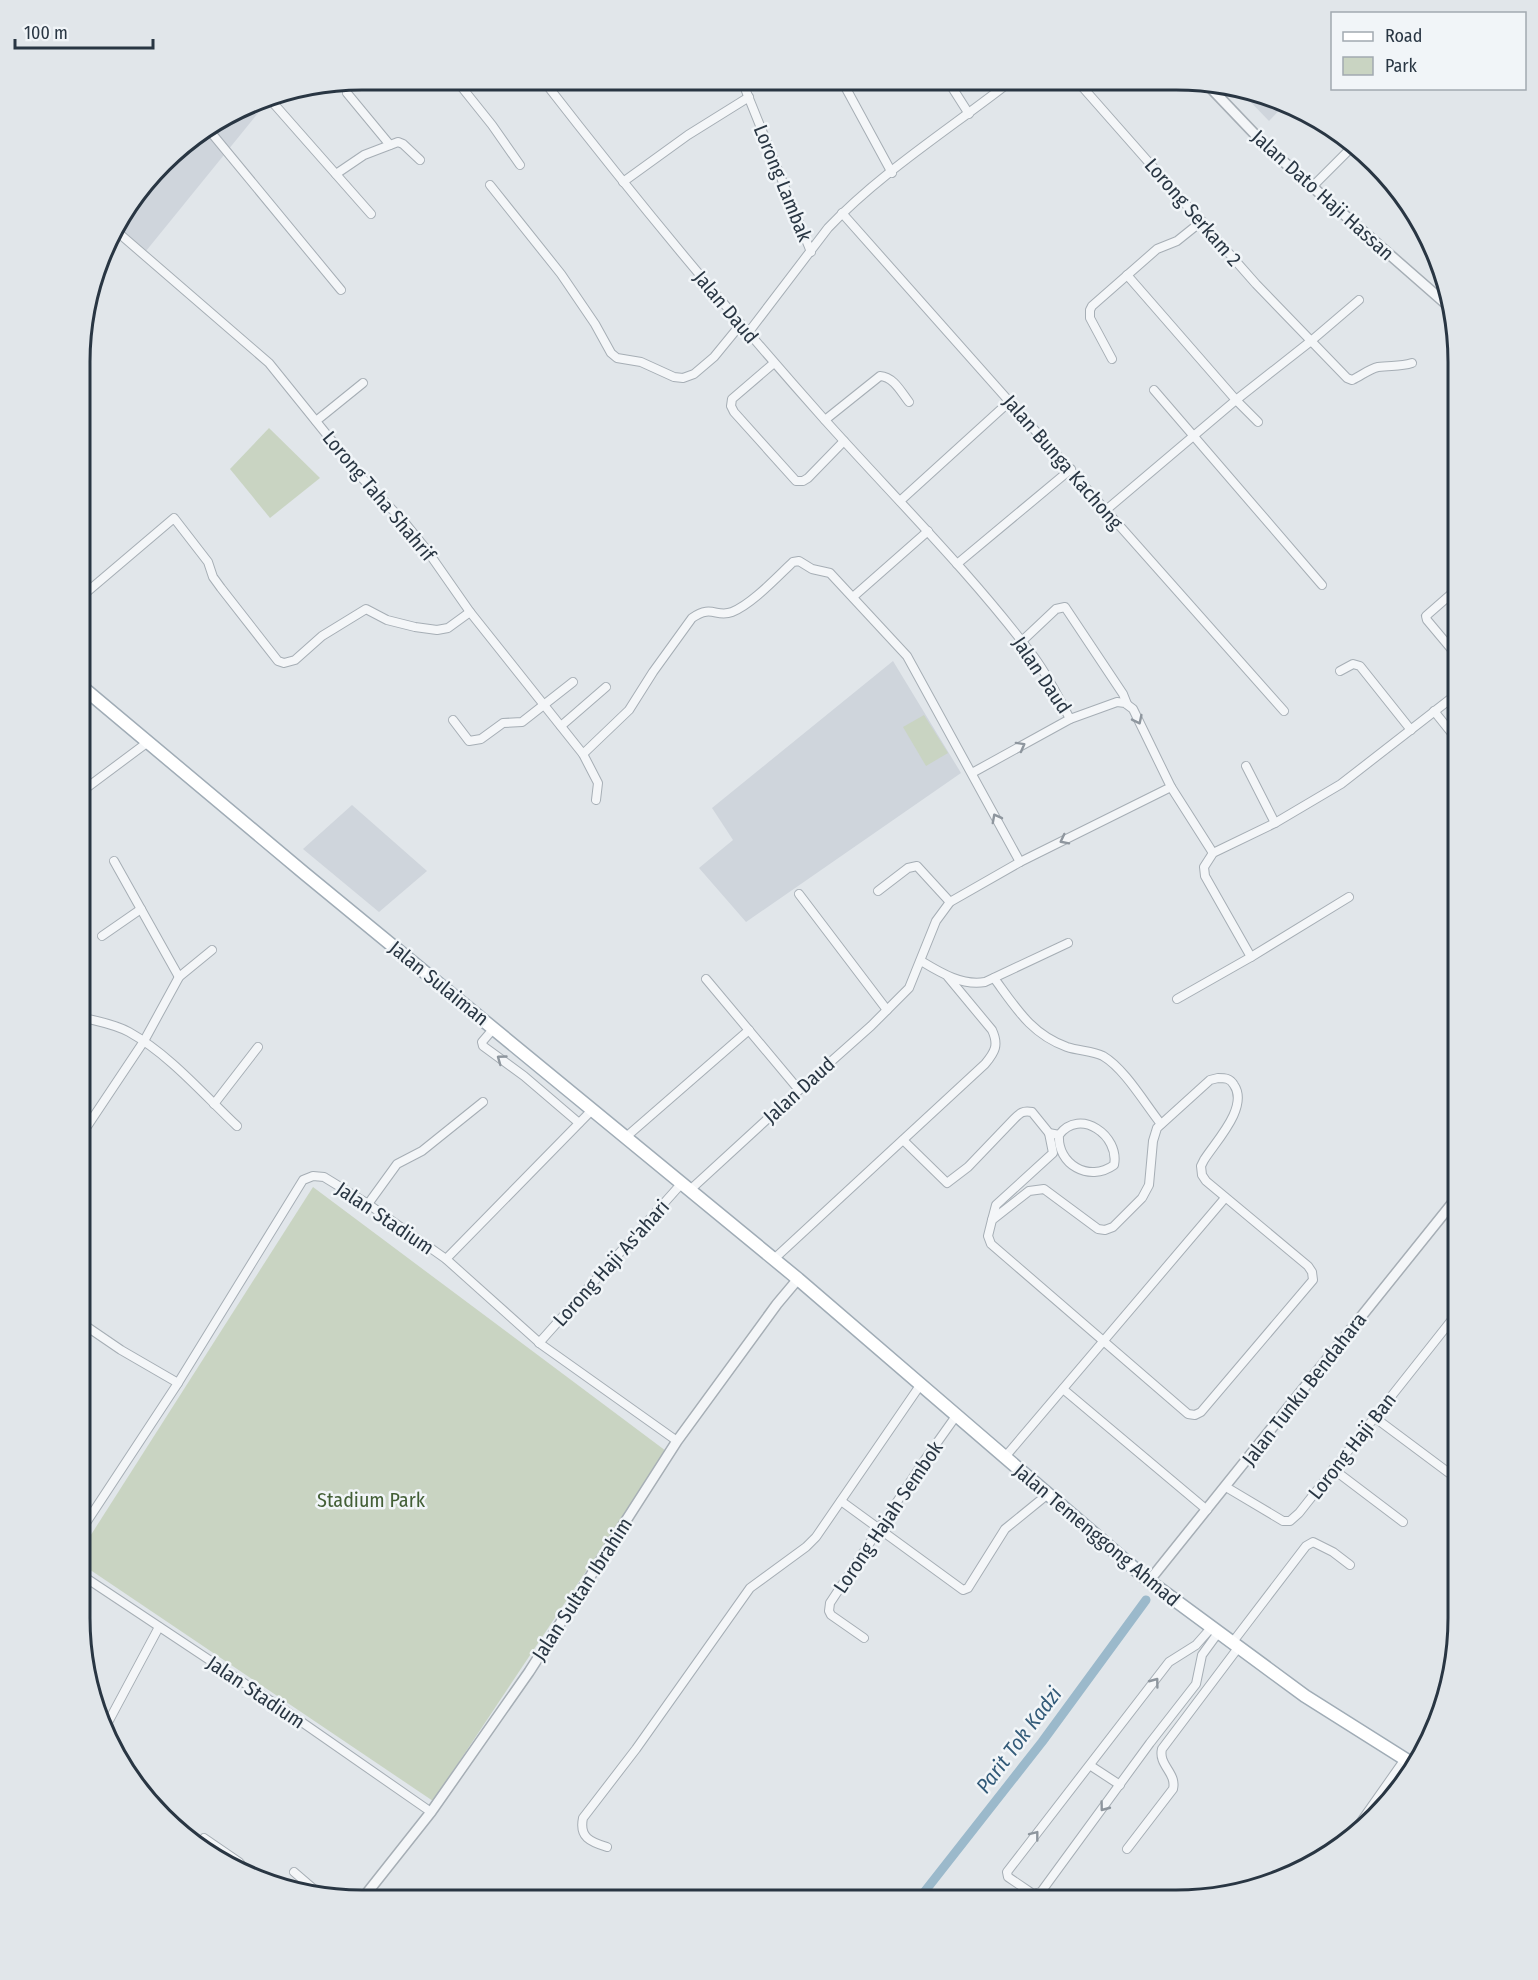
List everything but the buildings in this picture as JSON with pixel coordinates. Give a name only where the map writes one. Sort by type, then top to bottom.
[{"type":"main road","name":"Jalan Sulaiman","points":[[90,694],[304,873],[798,1279]]},
{"type":"main road","name":"Jalan Temenggong Ahmad","points":[[798,1279],[1149,1581],[1305,1696],[1409,1758]]},
{"type":"street","points":[[464,90],[520,165]]},
{"type":"street","name":"Jalan Daud","points":[[551,90],[623,182],[748,333],[928,531],[1035,658],[1070,719],[1109,704],[1117,702],[1126,704]]},
{"type":"street","name":"Lorong Lambak","points":[[746,90],[811,252]]},
{"type":"street","points":[[847,90],[892,173]]},
{"type":"street","points":[[954,90],[969,114]]},
{"type":"street","points":[[748,333],[843,213],[1000,90]]},
{"type":"street","name":"Lorong Serkam 2","points":[[1085,90],[1256,284],[1347,378],[1352,380],[1370,369],[1398,367],[1412,363]]},
{"type":"street","points":[[347,93],[390,145]]},
{"type":"street","name":"Jalan Dato Haji Hassan","points":[[1215,93],[1268,148],[1441,299]]},
{"type":"street","points":[[623,182],[688,135],[749,97]]},
{"type":"street","points":[[274,104],[371,214]]},
{"type":"street","points":[[213,135],[341,290]]},
{"type":"street","points":[[336,174],[364,155],[398,142],[420,160]]},
{"type":"street","points":[[1313,186],[1348,151]]},
{"type":"street","points":[[490,185],[561,274],[595,324],[611,353],[617,358],[641,362],[674,377],[683,378],[694,374],[714,357],[741,324]]},
{"type":"street","name":"Jalan Bunga Kachong","points":[[843,213],[1284,711]]},
{"type":"street","points":[[1112,359],[1090,318],[1090,310],[1157,249],[1177,242],[1202,221]]},
{"type":"street","name":"Lorong Taha Shahrif","points":[[121,235],[269,363],[361,477],[426,549],[471,612],[583,754],[598,783],[596,800]]},
{"type":"street","points":[[1127,275],[1258,422]]},
{"type":"street","points":[[1106,510],[1359,300]]},
{"type":"street","points":[[774,363],[732,399],[731,406],[734,412],[796,481],[808,478],[844,441]]},
{"type":"street","points":[[825,420],[880,376],[893,381],[909,402]]},
{"type":"street","points":[[316,421],[363,383]]},
{"type":"street","points":[[1154,390],[1322,585]]},
{"type":"street","points":[[900,501],[1010,402]]},
{"type":"street","points":[[957,564],[1071,469]]},
{"type":"street","points":[[90,589],[174,518],[208,562],[213,577],[246,622],[278,661],[284,663],[295,660],[322,636],[366,609],[387,620],[437,630],[448,628],[471,612]]},
{"type":"street","points":[[853,597],[928,531]]},
{"type":"street","points":[[583,754],[629,710],[642,687],[685,627],[699,613],[709,610],[729,613],[735,610],[767,587],[793,562],[799,561],[812,569],[830,573],[907,656],[1020,862]]},
{"type":"street","points":[[1448,597],[1426,616],[1426,620],[1448,645]]},
{"type":"street","points":[[1021,642],[1056,609],[1065,607],[1069,610],[1123,694],[1126,704],[1133,709],[1171,787],[1213,853]]},
{"type":"street","points":[[1340,670],[1353,663],[1360,666],[1411,730]]},
{"type":"street","points":[[453,720],[469,741],[481,739],[503,723],[522,722],[573,682]]},
{"type":"street","points":[[561,726],[606,687]]},
{"type":"street","points":[[1251,957],[1205,876],[1204,867],[1213,853],[1275,823],[1341,784],[1448,700]]},
{"type":"street","points":[[1434,711],[1448,728]]},
{"type":"street","points":[[972,773],[1070,719]]},
{"type":"street","points":[[90,785],[148,742]]},
{"type":"street","points":[[1246,766],[1275,823]]},
{"type":"street","name":"Jalan Daud","points":[[686,1186],[872,1026],[909,988],[936,921],[950,902],[1020,862],[1171,787]]},
{"type":"street","points":[[114,861],[179,977]]},
{"type":"street","points":[[878,891],[908,868],[917,866],[950,902]]},
{"type":"street","points":[[799,894],[887,1010]]},
{"type":"street","points":[[1177,999],[1349,897]]},
{"type":"street","points":[[102,936],[141,909]]},
{"type":"street","points":[[921,962],[948,977],[975,984],[994,978],[1068,943]]},
{"type":"street","points":[[90,1122],[144,1041],[179,977],[212,950]]},
{"type":"street","points":[[774,1259],[995,1052],[997,1040],[992,1030],[948,977]]},
{"type":"street","points":[[994,978],[1031,1027],[1068,1047],[1103,1056],[1121,1072],[1161,1124]]},
{"type":"street","points":[[706,980],[799,1090]]},
{"type":"street","points":[[90,1019],[128,1030],[144,1041],[237,1126]]},
{"type":"street","points":[[494,1028],[482,1042],[483,1046],[524,1076],[579,1123]]},
{"type":"street","points":[[626,1137],[749,1030]]},
{"type":"street","points":[[214,1104],[258,1047]]},
{"type":"street","points":[[524,1076],[537,1063]]},
{"type":"street","points":[[903,1140],[947,1183],[968,1167],[1022,1111],[1032,1112],[1048,1133],[1053,1153],[996,1204],[992,1220],[988,1236],[991,1244],[1188,1414],[1195,1415],[1201,1412],[1313,1280],[1308,1266],[1225,1198],[1202,1175],[1201,1166],[1239,1103],[1232,1082],[1226,1078],[1210,1080],[1161,1124],[1155,1133],[1146,1192],[1113,1227],[1098,1229],[1044,1190],[1037,1189],[1029,1191],[992,1220]]},
{"type":"street","points":[[368,1204],[397,1164],[422,1151],[483,1102]]},
{"type":"street","points":[[446,1259],[593,1109]]},
{"type":"street","points":[[1076,1123],[1096,1127],[1109,1141],[1114,1151],[1114,1165],[1096,1173],[1085,1172],[1072,1165],[1058,1146],[1059,1135],[1065,1127],[1076,1123]]},
{"type":"street","points":[[1048,1133],[1059,1135]]},
{"type":"street","name":"Jalan Stadium","points":[[90,1517],[178,1383],[303,1180],[313,1176],[324,1177],[368,1204],[446,1259],[539,1342],[677,1441]]},
{"type":"street","name":"Lorong Haji As'ahari","points":[[539,1342],[686,1186]]},
{"type":"street","points":[[1005,1457],[1225,1198]]},
{"type":"street","name":"Jalan Tunku Bendahara","points":[[1149,1581],[1448,1209]]},
{"type":"street","name":"Jalan Sultan Ibrahim","points":[[369,1890],[431,1812],[529,1672],[677,1441],[777,1304],[798,1279]]},
{"type":"street","name":"Lorong Haji Ban","points":[[1226,1487],[1283,1521],[1290,1521],[1299,1513],[1448,1324]]},
{"type":"street","points":[[90,1329],[178,1383]]},
{"type":"street","points":[[607,1847],[593,1843],[585,1837],[582,1826],[583,1818],[636,1749],[750,1588],[811,1543],[921,1384]]},
{"type":"street","points":[[1063,1389],[1207,1510]]},
{"type":"street","name":"Lorong Hajah Sembok","points":[[864,1638],[831,1615],[830,1603],[956,1416]]},
{"type":"street","points":[[1374,1417],[1448,1472]]},
{"type":"street","points":[[1334,1469],[1403,1522]]},
{"type":"street","points":[[840,1501],[881,1528],[963,1590],[968,1588],[1005,1529],[1048,1494]]},
{"type":"street","points":[[1127,1849],[1173,1789],[1173,1777],[1161,1760],[1162,1749],[1306,1546],[1313,1542],[1333,1552],[1350,1565]]},
{"type":"street","name":"Jalan Stadium","points":[[90,1581],[283,1709],[431,1812]]},
{"type":"street","points":[[110,1719],[159,1627]]},
{"type":"street","points":[[1027,1890],[1008,1877],[1007,1872],[1169,1662],[1214,1630]]},
{"type":"street","points":[[1042,1890],[1196,1684],[1202,1655],[1214,1630]]},
{"type":"street","points":[[1091,1766],[1120,1785]]},
{"type":"street","points":[[204,1838],[232,1857]]},
{"type":"street","points":[[294,1872],[309,1885]]},
{"type":"shaded area","points":[[1248,99],[1279,111],[1269,121]]},
{"type":"shaded area","points":[[261,110],[146,251],[123,231],[146,196],[196,146],[226,126]]},
{"type":"shaded area","points":[[893,661],[961,773],[746,922],[699,868],[733,840],[712,808]]},
{"type":"shaded area","points":[[352,805],[427,871],[379,912],[303,849]]},
{"type":"green space","points":[[269,428],[320,478],[270,518],[230,469]]},
{"type":"green space","points":[[924,715],[948,753],[926,766],[903,727]]},
{"type":"green space","name":"Stadium Park","points":[[313,1187],[666,1451],[433,1801],[90,1570],[90,1536]]},
{"type":"waterway","name":"Parit Tok Kadzi","points":[[926,1890],[1042,1742],[1146,1600]]}]
